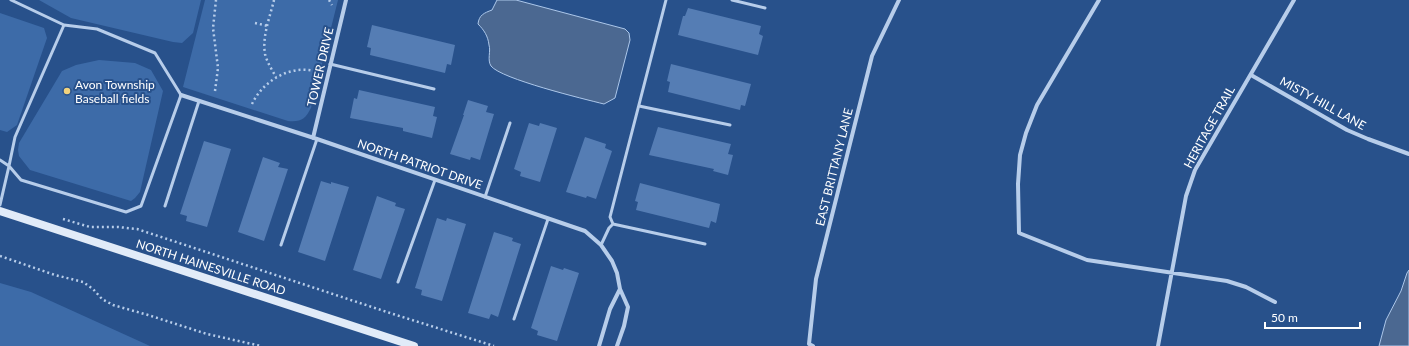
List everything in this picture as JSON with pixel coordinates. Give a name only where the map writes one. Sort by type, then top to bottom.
[{"type":"main road","name":"NORTH HAINESVILLE ROAD","points":[[0,211],[414,346]]},
{"type":"street","name":"TOWER DRIVE","points":[[315,139],[330,64],[346,0]]},
{"type":"street","name":"EAST BRITTANY LANE","points":[[811,345],[816,279],[872,56],[899,0]]},
{"type":"street","points":[[1099,0],[1037,105],[1026,133],[1022,148],[1018,184],[1018,233],[1081,258],[1097,262],[1227,281],[1246,287],[1275,302]]},
{"type":"street","name":"HERITAGE TRAIL","points":[[1158,346],[1186,196],[1195,170],[1294,0]]},
{"type":"street","name":"MISTY HILL LANE","points":[[1251,75],[1347,130],[1409,154]]},
{"type":"street","name":"NORTH PATRIOT DRIVE","points":[[181,96],[315,139],[585,231],[601,245],[612,261],[618,273],[620,289],[628,307],[624,326],[617,346]]},
{"type":"street","points":[[599,346],[610,309],[620,289]]},
{"type":"lane","points":[[0,160],[9,166],[21,180],[126,212],[141,206],[181,96],[155,54],[97,29],[64,25],[11,0]]},
{"type":"lane","points":[[613,224],[610,217],[666,0]]},
{"type":"lane","points":[[732,0],[765,8]]},
{"type":"lane","points":[[0,205],[15,137],[64,25]]},
{"type":"lane","points":[[330,64],[434,89]]},
{"type":"lane","points":[[165,206],[199,101]]},
{"type":"lane","points":[[638,106],[730,125]]},
{"type":"lane","points":[[486,197],[510,123]]},
{"type":"lane","points":[[281,245],[315,139]]},
{"type":"lane","points":[[398,282],[434,180]]},
{"type":"lane","points":[[514,319],[548,219]]},
{"type":"lane","points":[[613,224],[705,244]]},
{"type":"lane","points":[[601,245],[609,228],[613,224]]},
{"type":"path","points":[[215,92],[218,68],[213,28],[216,0]]},
{"type":"path","points":[[274,0],[265,43],[265,54],[276,77]]},
{"type":"path","points":[[329,0],[332,5]]},
{"type":"path","points":[[255,23],[268,26]]},
{"type":"path","points":[[252,104],[256,95],[263,87],[276,77],[303,69],[315,71]]},
{"type":"path","points":[[62,219],[90,227],[118,227],[137,230],[494,346]]},
{"type":"path","points":[[0,256],[55,275],[83,282],[93,289],[102,299],[113,305],[207,334],[261,346]]},
{"type":"shaded area","points":[[39,0],[201,0],[193,33],[182,43],[71,18]]},
{"type":"shaded area","points":[[205,0],[338,0],[311,108],[305,117],[297,121],[288,121],[183,87]]},
{"type":"shaded area","points":[[497,0],[516,0],[625,29],[629,33],[630,40],[615,98],[604,104],[579,98],[510,77],[491,66],[489,61],[488,39],[478,24],[481,16],[492,10]]},
{"type":"shaded area","points":[[0,13],[44,28],[47,38],[17,125],[7,132],[0,130]]},
{"type":"shaded area","points":[[99,60],[135,63],[151,70],[163,91],[140,192],[131,201],[30,170],[19,156],[19,143],[62,71],[76,65]]},
{"type":"shaded area","points":[[1409,270],[1409,346],[1379,346],[1386,320],[1401,291]]},
{"type":"shaded area","points":[[0,283],[31,292],[150,346],[0,346]]},
{"type":"building","points":[[688,8],[761,26],[759,34],[763,36],[758,55],[678,35],[683,16],[685,16]]},
{"type":"building","points":[[372,25],[455,45],[451,65],[447,64],[445,73],[370,55],[371,48],[367,47]]},
{"type":"building","points":[[671,64],[751,84],[745,106],[741,105],[740,110],[668,92],[670,82],[667,81]]},
{"type":"building","points":[[359,90],[435,107],[433,116],[437,117],[432,138],[403,131],[403,128],[350,118],[354,98],[357,99]]},
{"type":"building","points":[[468,100],[488,106],[486,112],[494,114],[480,160],[471,157],[470,160],[450,154]]},
{"type":"building","points":[[529,123],[539,126],[540,123],[557,128],[540,182],[520,176],[521,172],[514,169]]},
{"type":"building","points":[[658,127],[731,144],[728,154],[733,155],[728,175],[713,171],[714,169],[649,155]]},
{"type":"building","points":[[585,137],[606,144],[605,148],[612,151],[596,199],[587,196],[586,198],[566,192]]},
{"type":"building","points":[[204,141],[231,149],[207,227],[186,221],[187,216],[180,214]]},
{"type":"building","points":[[263,157],[280,163],[278,167],[288,169],[264,241],[238,232]]},
{"type":"building","points":[[321,181],[349,187],[325,261],[298,252]]},
{"type":"building","points":[[640,183],[720,204],[716,223],[711,221],[709,228],[636,210],[638,202],[635,201]]},
{"type":"building","points":[[377,196],[396,203],[395,206],[405,209],[381,279],[353,270]]},
{"type":"building","points":[[437,218],[446,221],[447,218],[466,224],[442,301],[421,295],[422,290],[415,288]]},
{"type":"building","points":[[494,232],[513,238],[512,241],[521,244],[498,317],[491,314],[489,319],[468,313]]},
{"type":"building","points":[[551,266],[563,270],[564,268],[579,273],[557,341],[537,335],[538,331],[531,328]]},
{"type":"place","name":"Avon Township Baseball fields","points":[[67,91]]}]
